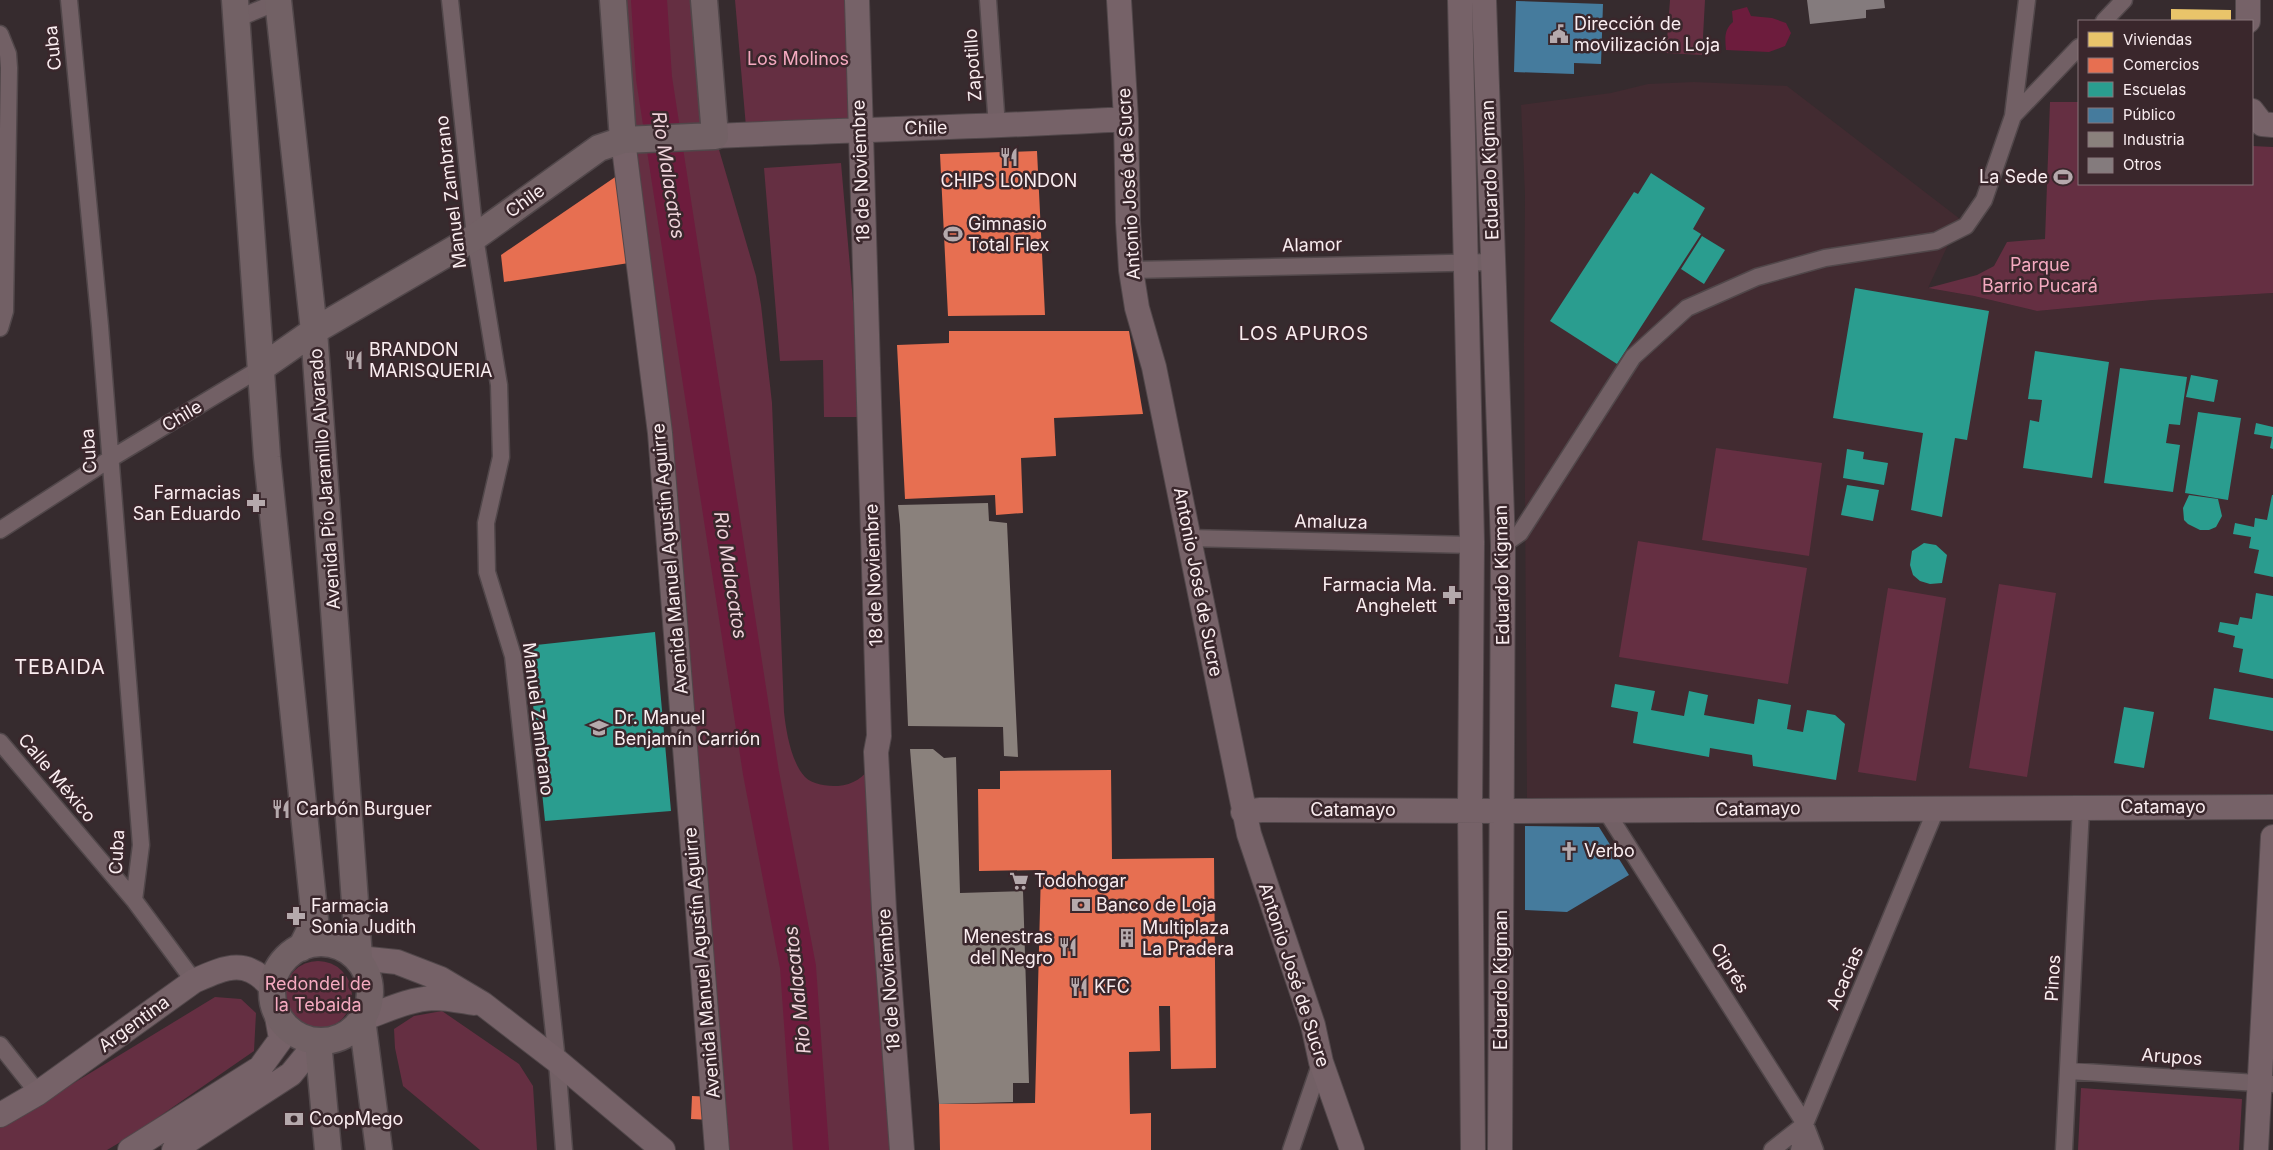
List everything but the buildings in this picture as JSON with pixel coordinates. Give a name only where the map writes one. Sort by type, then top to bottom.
[{"type":"main road","name":"Avenida Manuel Agustín Aguirre","points":[[613,0],[629,139]]},
{"type":"main road","points":[[704,0],[710,136]]},
{"type":"main road","name":"Avenida Pío Jaramillo Alvarado","points":[[280,1],[314,331],[359,958]]},
{"type":"main road","points":[[236,10],[267,456],[315,920],[301,948],[281,964],[275,976],[274,999],[281,1020],[292,1032],[307,1039],[318,1041],[335,1039],[350,1032],[362,1019],[368,1008],[369,980],[366,968],[359,958],[347,950],[330,945],[315,945],[301,948]]},
{"type":"main road","name":"Chile","points":[[261,368],[314,331],[475,237],[599,148],[629,139],[710,136]]},
{"type":"main road","points":[[362,1019],[379,1150]]},
{"type":"main road","points":[[318,1041],[328,1150]]},
{"type":"street","name":"Cuba","points":[[69,0],[100,326],[141,845],[134,900]]},
{"type":"street","name":"Manuel Zambrano","points":[[450,0],[475,237],[499,385],[501,457],[486,523],[487,572],[513,656],[557,1060],[564,1150]]},
{"type":"street","name":"18 de Noviembre","points":[[857,0],[879,736],[876,752],[884,910],[902,1150]]},
{"type":"street","name":"Zapotillo","points":[[988,0],[997,127]]},
{"type":"street","name":"Antonio José de Sucre","points":[[1118,0],[1126,119],[1128,222],[1131,270],[1137,308],[1158,386],[1243,812],[1313,1025],[1321,1062],[1352,1150]]},
{"type":"street","name":"Eduardo Kigman","points":[[1460,0],[1472,545],[1470,810],[1473,1150]]},
{"type":"street","name":"Eduardo Kigman","points":[[1484,0],[1502,546],[1500,1150]]},
{"type":"street","points":[[1472,545],[1502,546],[1520,533],[1633,357],[1688,308],[1757,278],[1782,270],[1824,258],[1936,241],[1966,226],[1984,200],[2012,116],[2027,0]]},
{"type":"street","points":[[2105,20],[2124,0]]},
{"type":"street","points":[[2248,0],[2248,20]]},
{"type":"street","points":[[236,10],[280,1]]},
{"type":"street","points":[[0,34],[8,54],[9,68],[5,301],[0,328]]},
{"type":"street","points":[[2012,116],[2078,48]]},
{"type":"street","name":"Chile","points":[[710,136],[860,129],[997,127],[1126,119]]},
{"type":"street","name":"Avenida Manuel Agustín Aguirre","points":[[629,139],[660,433],[717,1150]]},
{"type":"street","name":"Alamor","points":[[1131,270],[1467,261],[1493,262]]},
{"type":"street","name":"Chile","points":[[0,530],[110,459],[261,368]]},
{"type":"street","name":"Amaluza","points":[[1188,538],[1472,545]]},
{"type":"street","name":"Calle México","points":[[0,742],[134,900],[194,981]]},
{"type":"street","name":"Catamayo","points":[[1243,812],[1261,810],[1606,811],[1937,807],[2273,807]]},
{"type":"street","name":"Acacias","points":[[1772,1150],[1805,1124],[1937,807]]},
{"type":"street","name":"Pinos","points":[[2064,1150],[2081,808]]},
{"type":"street","name":"Ciprés","points":[[1606,811],[1805,1124],[1815,1150]]},
{"type":"street","points":[[2256,1150],[2266,1084],[2273,837]]},
{"type":"street","points":[[359,958],[397,962],[441,979],[483,1004],[557,1060],[663,1150]]},
{"type":"street","name":"Argentina","points":[[0,1115],[38,1093],[194,981],[221,970],[240,967],[261,974],[274,999]]},
{"type":"street","points":[[362,1019],[422,999],[436,998],[483,1004]]},
{"type":"street","points":[[173,1144],[260,1068],[281,1039],[274,999]]},
{"type":"street","points":[[130,1150],[173,1144],[290,1074],[318,1041]]},
{"type":"street","points":[[0,1044],[38,1093]]},
{"type":"street","points":[[1291,1150],[1321,1062]]},
{"type":"street","name":"Arupos","points":[[2069,1070],[2266,1084]]},
{"type":"street","points":[[1799,1150],[1805,1124]]},
{"type":"shaded area","points":[[1747,7],[1751,16],[1772,18],[1786,23],[1791,33],[1785,46],[1769,52],[1726,50],[1725,38],[1733,22],[1732,11]]},
{"type":"shaded area","points":[[1694,82],[1787,86],[1960,219],[1928,288],[1974,296],[2037,311],[2153,300],[2273,293],[2273,798],[1527,800],[1525,194],[1521,105],[1611,93],[1648,84]]},
{"type":"green space","points":[[613,0],[704,0],[715,136],[756,276],[761,305],[772,403],[786,728],[796,763],[805,777],[812,782],[829,786],[849,784],[862,777],[872,765],[902,1150],[717,1150]]},
{"type":"green space","name":"Los Molinos","points":[[735,0],[853,0],[859,122],[746,127]]},
{"type":"green space","points":[[1670,0],[1705,0],[1702,55],[1666,53]]},
{"type":"green space","name":"Parque Barrio Pucará","points":[[2050,102],[2078,102],[2078,185],[2253,185],[2253,146],[2273,147],[2273,293],[2153,300],[2037,311],[1974,296],[1928,288],[1977,275],[1994,266],[2007,242],[2045,239]]},
{"type":"green space","points":[[841,163],[858,359],[859,417],[824,417],[823,360],[780,361],[764,168]]},
{"type":"green space","points":[[1716,448],[1822,463],[1809,556],[1702,540]]},
{"type":"green space","points":[[1638,541],[1807,568],[1788,684],[1619,657]]},
{"type":"green space","points":[[1999,584],[2056,593],[2027,777],[1969,768]]},
{"type":"green space","points":[[1888,588],[1946,598],[1916,781],[1858,772]]},
{"type":"green space","name":"Redondel de la Tebaida","points":[[318,961],[331,964],[342,971],[349,982],[352,995],[349,1008],[342,1019],[331,1026],[318,1029],[305,1026],[294,1019],[287,1008],[284,995],[287,982],[294,971],[305,964]]},
{"type":"green space","points":[[215,997],[241,999],[256,1013],[254,1051],[134,1134],[107,1150],[0,1150],[0,1128]]},
{"type":"green space","points":[[442,1011],[519,1064],[533,1086],[537,1150],[480,1150],[403,1086],[395,1048],[394,1029],[414,1016]]},
{"type":"green space","points":[[2081,1088],[2242,1099],[2239,1150],[2078,1150]]},
{"type":"waterway","name":"Rio Malacatos","points":[[649,0],[654,78],[761,773],[798,967],[811,1150]]},
{"type":"place","name":"Dirección de movilización Loja","points":[[1559,34]]},
{"type":"place","name":"CHIPS LONDON","points":[[1009,157]]},
{"type":"place","name":"La Sede","points":[[2063,177]]},
{"type":"place","name":"Gimnasio Total Flex","points":[[953,234]]},
{"type":"place","name":"BRANDON MARISQUERIA","points":[[354,360]]},
{"type":"place","name":"Farmacias San Eduardo","points":[[256,503]]},
{"type":"place","name":"Farmacia Ma. Anghelett","points":[[1452,595]]},
{"type":"place","name":"Dr. Manuel Benjamín Carrión","points":[[599,728]]},
{"type":"place","name":"Carbón Burguer","points":[[281,809]]},
{"type":"place","name":"Verbo","points":[[1569,851]]},
{"type":"place","name":"Todohogar","points":[[1019,881]]},
{"type":"place","name":"Banco de Loja","points":[[1081,905]]},
{"type":"place","name":"Farmacia Sonia Judith","points":[[296,916]]},
{"type":"place","name":"Multiplaza La Pradera","points":[[1127,938]]},
{"type":"place","name":"Menestras del Negro","points":[[1068,947]]},
{"type":"place","name":"KFC","points":[[1079,987]]},
{"type":"place","name":"CoopMego","points":[[294,1119]]},
{"type":"district","name":"LOS APUROS","points":[[1304,333]]},
{"type":"district","name":"TEBAIDA","points":[[60,667]]}]
